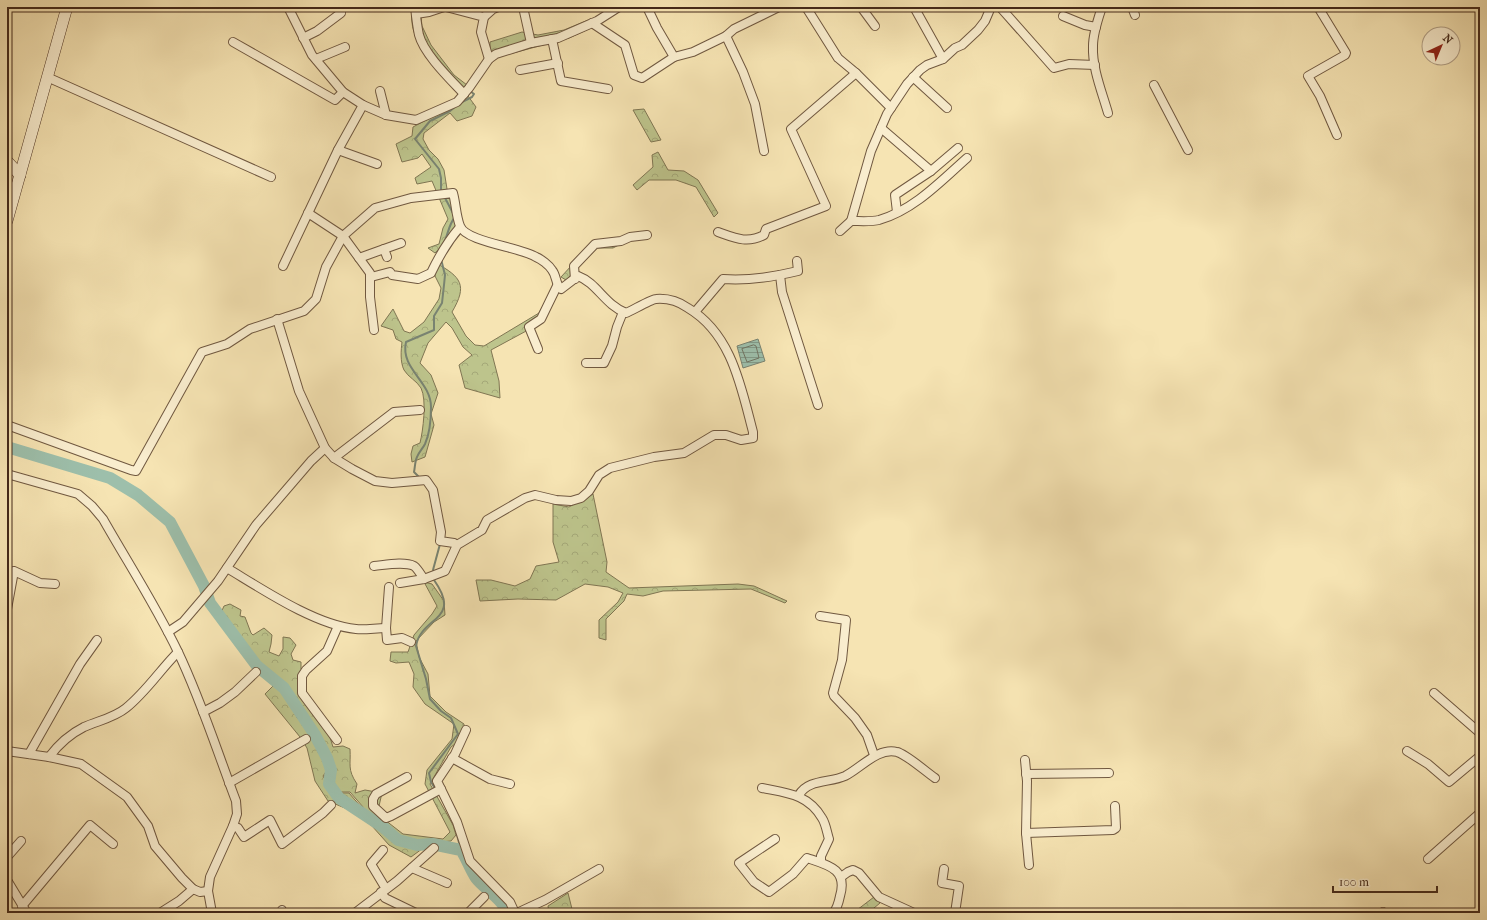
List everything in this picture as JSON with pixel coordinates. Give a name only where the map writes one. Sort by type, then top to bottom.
[{"type":"main road","points":[[7,222],[67,7]]},
{"type":"main road","points":[[7,161],[20,175]]},
{"type":"street","points":[[289,7],[303,38],[316,59],[343,92],[363,106],[386,115],[416,120],[457,102],[489,59],[496,54],[531,43],[552,39],[592,23],[619,7]]},
{"type":"street","points":[[464,94],[430,56],[419,36],[415,11],[429,12],[445,7],[484,18]]},
{"type":"street","points":[[489,59],[481,32],[484,18],[493,9],[498,7]]},
{"type":"street","points":[[522,7],[531,43]]},
{"type":"street","points":[[647,7],[674,57]]},
{"type":"street","points":[[592,23],[625,45],[634,75],[642,78],[674,57],[693,52],[726,36],[734,29],[779,7]]},
{"type":"street","points":[[806,7],[838,58],[856,73],[891,108]]},
{"type":"street","points":[[861,7],[875,26]]},
{"type":"street","points":[[914,7],[943,59]]},
{"type":"street","points":[[840,231],[852,221],[871,151],[891,108],[913,77],[920,70],[927,65],[943,59],[978,30],[990,10],[981,7]]},
{"type":"street","points":[[1000,7],[1054,68],[1069,64],[1095,65]]},
{"type":"street","points":[[1102,7],[1096,26],[1093,46],[1095,65],[1108,113]]},
{"type":"street","points":[[1318,7],[1346,53],[1308,76],[1320,96],[1337,134]]},
{"type":"street","points":[[303,38],[317,32],[341,13]]},
{"type":"street","points":[[1063,16],[1085,25],[1096,26]]},
{"type":"street","points":[[726,36],[743,72],[755,104],[764,151]]},
{"type":"street","points":[[552,39],[562,81],[608,89]]},
{"type":"street","points":[[233,42],[336,100],[343,92]]},
{"type":"street","points":[[316,59],[345,47]]},
{"type":"street","points":[[520,70],[558,63]]},
{"type":"street","points":[[718,232],[743,240],[757,238],[764,234],[766,229],[826,206],[791,128],[856,73]]},
{"type":"street","points":[[47,77],[270,176]]},
{"type":"street","points":[[913,77],[947,108]]},
{"type":"street","points":[[1154,85],[1188,150]]},
{"type":"street","points":[[380,91],[386,115]]},
{"type":"street","points":[[283,266],[338,150],[363,106]]},
{"type":"street","points":[[881,128],[931,171]]},
{"type":"street","points":[[897,212],[895,195],[931,171],[958,148]]},
{"type":"street","points":[[338,150],[377,164]]},
{"type":"street","points":[[852,221],[878,221],[904,210],[932,189],[967,158]]},
{"type":"street","points":[[7,425],[131,470],[136,470],[202,352],[227,344],[250,330],[277,319],[304,311],[316,299],[326,267],[343,236],[375,208],[411,198],[453,193],[460,227],[465,232],[478,240],[499,244],[536,257],[553,270],[557,286],[541,319],[529,327],[538,349]]},
{"type":"street","points":[[308,213],[343,236],[370,273],[370,297],[374,330]]},
{"type":"street","points":[[371,277],[390,272],[392,275],[418,279],[431,273],[438,259],[460,227]]},
{"type":"street","points":[[575,279],[574,266],[595,244],[621,241],[630,237],[647,235]]},
{"type":"street","points":[[359,258],[385,253],[401,242]]},
{"type":"street","points":[[695,312],[722,279],[738,280],[780,275],[798,271],[797,261]]},
{"type":"street","points":[[780,275],[782,292],[818,405]]},
{"type":"street","points":[[400,583],[424,579],[445,571],[457,545],[482,530],[487,520],[526,498],[535,495],[556,500],[571,501],[581,498],[589,491],[599,475],[610,468],[654,457],[684,453],[714,436],[726,435],[741,440],[753,438],[753,432],[739,381],[726,347],[720,337],[704,319],[695,312],[678,301],[655,299],[626,313],[608,302],[586,279],[578,276],[561,289],[557,286]]},
{"type":"street","points":[[586,363],[604,363],[612,346],[616,327],[623,312]]},
{"type":"street","points":[[277,319],[299,391],[325,448],[334,458],[363,476],[375,481],[392,483],[426,480],[433,490],[441,532],[440,541],[454,543],[457,545]]},
{"type":"street","points":[[334,458],[394,412],[420,410]]},
{"type":"street","points":[[168,632],[183,622],[218,581],[256,525],[311,461],[325,448]]},
{"type":"street","points":[[7,474],[78,494],[92,506],[103,519],[178,652],[204,712],[236,801],[236,814],[232,826],[210,877],[208,891],[212,913]]},
{"type":"street","points":[[374,566],[392,564],[412,566],[415,567],[424,579]]},
{"type":"street","points":[[227,568],[286,604],[322,620],[338,626],[356,629],[386,628]]},
{"type":"street","points":[[7,609],[14,572],[40,583],[55,584]]},
{"type":"street","points":[[389,586],[386,628],[387,640],[402,638],[411,642]]},
{"type":"street","points":[[820,616],[846,620],[842,660],[833,693],[834,696],[855,718],[867,735],[874,756]]},
{"type":"street","points":[[337,740],[302,693],[302,676],[306,670],[327,651],[338,626]]},
{"type":"street","points":[[29,754],[80,664],[97,640]]},
{"type":"street","points":[[49,757],[57,747],[83,728],[125,709],[141,694],[162,668],[178,652]]},
{"type":"street","points":[[204,712],[236,692],[256,672]]},
{"type":"street","points":[[1434,693],[1480,733]]},
{"type":"street","points":[[466,730],[452,758],[437,781],[457,822],[470,861],[510,902],[516,913],[545,900],[598,869]]},
{"type":"street","points":[[229,783],[306,739]]},
{"type":"street","points":[[7,751],[49,757],[81,764],[127,797],[148,826],[155,846],[182,878],[193,889],[200,892],[208,891]]},
{"type":"street","points":[[799,796],[802,789],[808,786],[844,776],[874,756],[891,751],[898,752],[935,778]]},
{"type":"street","points":[[1407,751],[1428,764],[1449,782],[1480,756]]},
{"type":"street","points":[[452,758],[490,779],[510,784]]},
{"type":"street","points":[[1025,760],[1026,833],[1029,865]]},
{"type":"street","points":[[1026,774],[1109,773]]},
{"type":"street","points":[[407,776],[376,794],[373,799],[373,806],[386,818],[441,789]]},
{"type":"street","points":[[762,788],[799,796],[809,802],[822,818],[829,840],[821,856],[821,862]]},
{"type":"street","points":[[232,826],[238,828],[244,837],[270,820],[282,844],[323,813],[330,805]]},
{"type":"street","points":[[1026,833],[1113,830],[1116,828],[1115,806]]},
{"type":"street","points":[[1428,859],[1480,813]]},
{"type":"street","points":[[22,906],[90,825],[113,844]]},
{"type":"street","points":[[775,839],[739,863],[754,882],[769,892],[793,874],[807,858],[821,862],[833,868],[841,877],[843,884],[835,911],[833,913]]},
{"type":"street","points":[[7,857],[21,841]]},
{"type":"street","points":[[355,913],[412,868],[434,848]]},
{"type":"street","points":[[383,850],[371,864],[384,891],[384,898],[416,913]]},
{"type":"street","points":[[412,868],[447,883]]},
{"type":"street","points":[[944,868],[942,883],[959,886],[955,913]]},
{"type":"street","points":[[841,877],[853,870],[858,873],[879,897],[914,913]]},
{"type":"street","points":[[7,880],[27,913]]},
{"type":"street","points":[[160,913],[179,901],[193,889]]},
{"type":"street","points":[[468,913],[484,897]]},
{"type":"green space","points":[[412,7],[420,7],[422,26],[431,45],[454,75],[467,85],[459,94],[430,60],[418,41],[412,22]]},
{"type":"green space","points":[[588,20],[593,27],[569,38],[513,53],[503,48],[490,52],[490,42],[522,32],[538,35],[564,30]]},
{"type":"green space","points":[[461,95],[468,96],[476,107],[472,116],[457,121],[450,113],[424,133],[423,139],[429,150],[438,159],[444,170],[447,189],[457,208],[456,231],[435,253],[428,248],[439,244],[443,228],[448,219],[432,181],[417,184],[415,178],[431,167],[422,154],[418,158],[402,162],[396,144],[412,136],[413,127],[447,109]]},
{"type":"green space","points":[[644,109],[661,140],[651,142],[633,110]]},
{"type":"green space","points":[[658,152],[668,170],[684,171],[698,180],[718,213],[714,217],[696,187],[676,180],[649,180],[637,190],[633,185],[653,167],[652,155]]},
{"type":"green space","points":[[630,239],[613,248],[597,248],[566,280],[561,277],[594,241]]},
{"type":"green space","points":[[436,263],[451,273],[459,283],[461,288],[460,295],[452,312],[466,336],[475,345],[484,346],[539,313],[553,287],[541,323],[491,350],[499,381],[500,398],[465,388],[459,365],[472,355],[463,347],[452,328],[446,322],[428,343],[420,363],[431,375],[438,393],[431,414],[434,425],[425,457],[412,462],[411,454],[413,446],[420,443],[422,431],[424,416],[423,393],[421,388],[404,370],[401,360],[402,342],[396,339],[393,330],[381,326],[393,309],[404,331],[410,333],[424,322],[439,299],[441,288],[435,276]]},
{"type":"green space","points":[[593,494],[607,562],[606,572],[629,588],[738,584],[754,586],[787,601],[785,603],[751,589],[663,591],[643,596],[627,594],[624,601],[606,619],[606,640],[599,638],[599,620],[618,602],[623,593],[608,587],[585,584],[556,600],[518,599],[480,601],[476,580],[491,580],[515,586],[530,579],[536,566],[559,562],[553,542],[553,504],[569,507]]},
{"type":"green space","points":[[424,582],[432,584],[444,601],[445,615],[434,622],[416,641],[419,657],[428,674],[430,696],[446,712],[464,724],[463,738],[451,747],[430,784],[453,825],[456,835],[451,841],[430,843],[411,857],[389,845],[372,826],[352,811],[328,801],[315,781],[307,748],[300,737],[265,694],[276,683],[291,699],[297,718],[312,731],[312,740],[332,763],[323,776],[333,793],[349,793],[368,815],[385,820],[403,834],[443,839],[450,832],[425,784],[427,770],[452,739],[454,724],[425,704],[413,687],[414,674],[409,662],[396,663],[390,661],[391,652],[408,652],[414,635],[437,606]]},
{"type":"green space","points":[[230,604],[241,610],[240,616],[245,617],[253,635],[264,628],[272,635],[269,652],[279,656],[283,649],[283,637],[290,638],[296,645],[291,654],[293,660],[301,662],[301,669],[305,670],[302,691],[328,731],[333,747],[343,746],[350,749],[350,767],[357,784],[355,793],[365,790],[382,793],[379,806],[383,812],[386,812],[390,820],[370,815],[350,792],[334,792],[324,776],[334,763],[320,746],[323,741],[317,736],[283,686],[252,654],[248,652],[235,632],[228,626],[220,615],[224,606]]},
{"type":"green space","points":[[568,893],[573,913],[549,913],[548,906]]},
{"type":"green space","points":[[874,897],[880,903],[868,913],[853,913]]},
{"type":"water","points":[[758,339],[765,361],[743,368],[737,346]]},
{"type":"waterway","points":[[460,103],[472,97],[474,94],[470,91]]},
{"type":"waterway","points":[[441,192],[441,178],[439,169],[415,139],[430,121],[455,107]]},
{"type":"waterway","points":[[444,196],[455,217],[444,243]]},
{"type":"waterway","points":[[419,477],[414,472],[415,462],[425,444],[428,435],[431,407],[430,398],[422,382],[411,368],[405,351],[406,342],[434,330],[434,316],[442,303],[445,275],[441,259]]},
{"type":"waterway","points":[[7,447],[110,478],[138,495],[170,522],[204,586],[210,603],[257,666],[284,688],[315,735],[327,758],[331,770],[329,784],[339,798],[383,827],[398,840],[417,845],[432,844],[461,850],[476,878],[498,899],[507,913]]},
{"type":"waterway","points":[[433,570],[440,544]]},
{"type":"waterway","points":[[434,580],[442,593],[444,603],[442,611],[419,636],[416,646],[426,679],[430,699],[441,711],[451,718],[458,734],[429,773],[431,782],[436,790]]},
{"type":"waterway","points":[[457,835],[461,850]]}]
